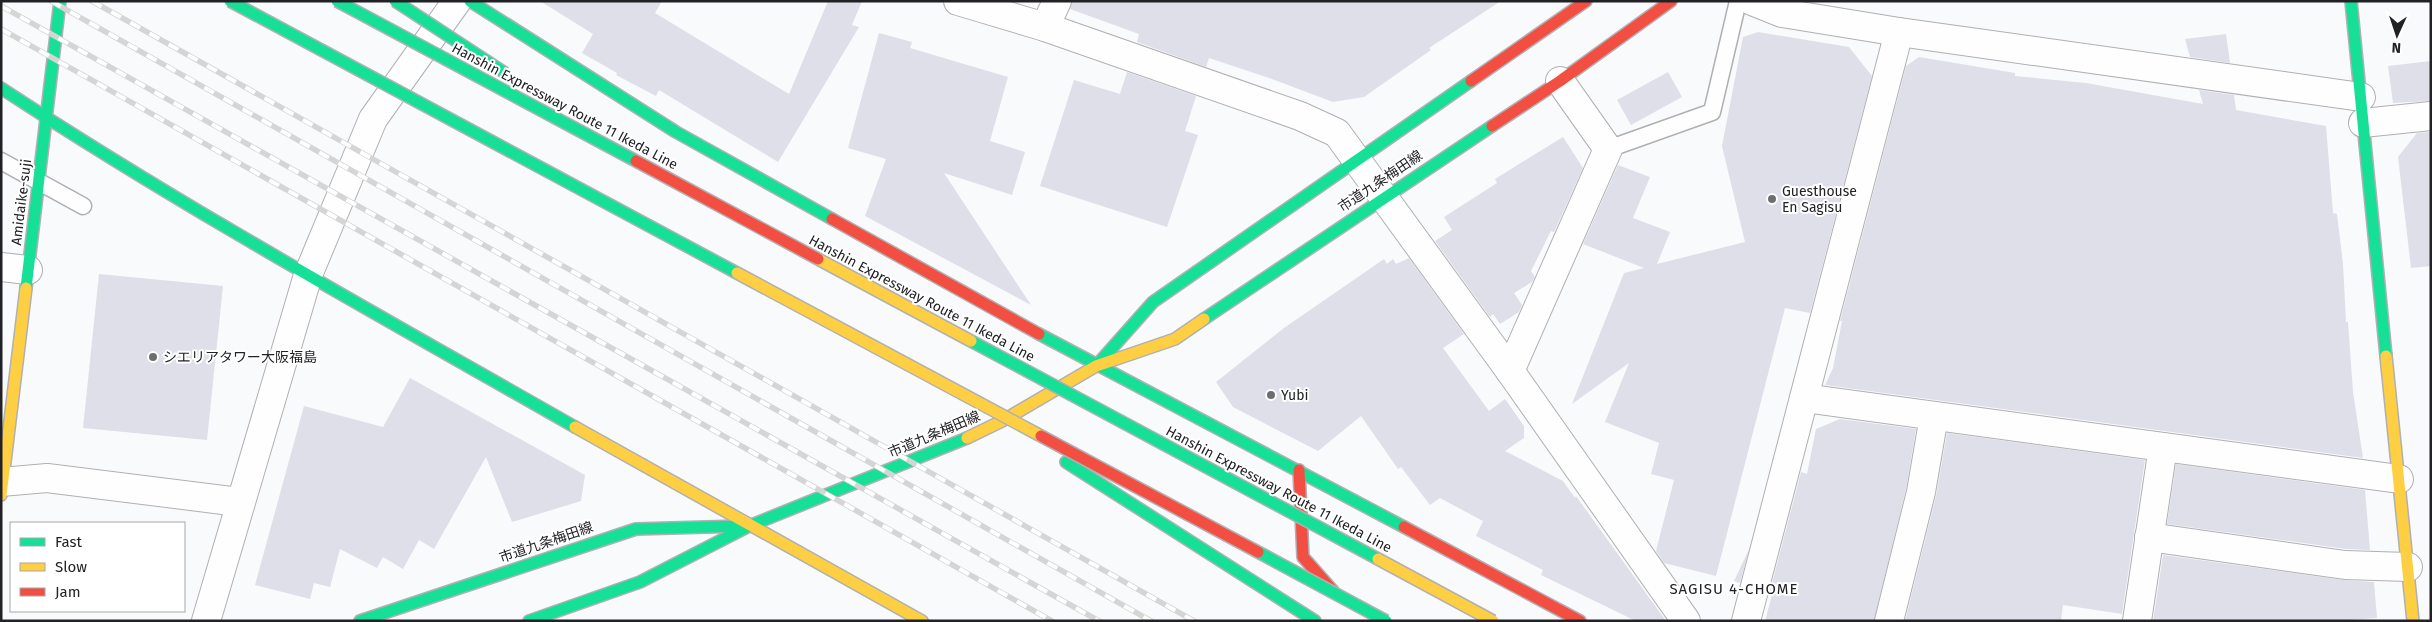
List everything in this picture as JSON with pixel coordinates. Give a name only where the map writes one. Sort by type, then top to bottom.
[{"type":"main road","name":"Amidaike-suji","points":[[2,486],[60,1]]},
{"type":"main road","points":[[230,1],[1386,621]]},
{"type":"main road","name":"Hanshin Expressway Route 11 Ikeda Line","points":[[337,1],[1493,621]]},
{"type":"main road","points":[[395,1],[516,80]]},
{"type":"main road","points":[[470,1],[676,132],[1096,366],[1299,470],[1580,621]]},
{"type":"main road","name":"市道九条梅田線","points":[[529,621],[640,582],[749,526],[955,444],[1002,421],[1096,366],[1175,339],[1383,197],[1560,81],[1671,1]]},
{"type":"main road","points":[[2351,1],[2413,621]]},
{"type":"main road","name":"市道九条梅田線","points":[[1096,366],[1153,302],[1359,161],[1571,5]]},
{"type":"main road","points":[[1,88],[47,120],[308,274],[749,526],[812,558],[922,621]]},
{"type":"main road","points":[[532,92],[594,138]]},
{"type":"main road","points":[[1002,421],[1315,621]]},
{"type":"main road","points":[[1299,470],[1303,557],[1358,621]]},
{"type":"main road","name":"市道九条梅田線","points":[[360,621],[636,529],[749,526]]},
{"type":"street","points":[[206,621],[239,502],[308,274],[373,119],[457,1]]},
{"type":"street","points":[[958,1],[1045,27],[1300,116],[1338,133],[1510,371],[1686,621]]},
{"type":"street","points":[[1045,27],[1057,1]]},
{"type":"street","points":[[1752,1],[1782,13],[2362,110],[2431,116]]},
{"type":"street","points":[[1746,621],[1899,32]]},
{"type":"street","points":[[1510,371],[1608,148],[1560,81]]},
{"type":"street","points":[[1,267],[28,270]]},
{"type":"street","points":[[1804,398],[2399,479]]},
{"type":"street","points":[[1890,621],[1921,492],[1934,416]]},
{"type":"street","points":[[2137,621],[2163,447]]},
{"type":"street","points":[[2,486],[47,478],[239,502]]},
{"type":"street","points":[[2149,537],[2345,565],[2408,567]]},
{"type":"lane","points":[[1608,148],[1712,112],[1738,1]]},
{"type":"lane","points":[[1,161],[82,206]]},
{"type":"building","points":[[540,1],[662,1],[655,13],[789,94],[828,1],[862,1],[852,25],[859,27],[778,162],[659,90],[656,96],[616,75],[617,73],[582,53],[593,34]]},
{"type":"building","points":[[1072,1],[1501,1],[1429,48],[1431,50],[1364,97],[1333,102],[1209,58],[1206,67],[1137,42],[1139,34],[1070,9]]},
{"type":"building","points":[[1758,32],[1849,47],[1872,76],[1810,313],[1785,308],[1716,576],[1664,563],[1656,551],[1674,480],[1651,474],[1659,443],[1605,422],[1629,363],[1572,404],[1624,273],[1644,268],[1583,244],[1618,165],[1650,177],[1633,218],[1670,232],[1657,264],[1745,242],[1722,146],[1743,37]]},
{"type":"building","points":[[879,33],[912,42],[910,48],[1008,77],[990,141],[1025,152],[1012,195],[944,173],[1031,305],[865,216],[886,159],[848,148]]},
{"type":"building","points":[[2226,34],[2230,63],[2190,57],[2185,39]]},
{"type":"building","points":[[1919,57],[2015,73],[2015,76],[2086,83],[2203,104],[2199,90],[2234,95],[2236,110],[2326,126],[2333,213],[2337,214],[2353,392],[2363,458],[1825,385],[1833,368],[1842,321],[1840,321],[1906,66]]},
{"type":"building","points":[[2431,61],[2431,101],[2393,103],[2388,66]]},
{"type":"building","points":[[1127,72],[1196,96],[1185,131],[1198,135],[1167,227],[1040,186],[1074,80],[1120,94]]},
{"type":"building","points":[[1668,72],[1682,97],[1631,125],[1617,100]]},
{"type":"building","points":[[2431,132],[2431,266],[2411,268],[2398,157],[2417,133]]},
{"type":"building","points":[[1563,137],[1583,168],[1554,232],[1551,231],[1531,271],[1535,277],[1532,282],[1514,293],[1522,305],[1519,312],[1500,324],[1493,314],[1490,317],[1435,241],[1452,230],[1444,217],[1497,183],[1495,179]]},
{"type":"building","points":[[1409,258],[1464,334],[1443,348],[1489,411],[1505,399],[1524,426],[1524,438],[1505,451],[1563,481],[1575,498],[1576,496],[1666,621],[1636,621],[1541,575],[1543,570],[1476,536],[1483,521],[1440,498],[1430,505],[1401,467],[1398,469],[1361,416],[1318,451],[1233,407],[1216,382],[1284,328],[1384,259],[1387,264],[1393,259],[1396,264]]},
{"type":"building","name":"シエリアタワー大阪福島","points":[[99,274],[223,286],[207,440],[83,428]]},
{"type":"building","points":[[410,378],[585,475],[581,501],[512,522],[486,457],[434,549],[419,540],[403,569],[383,557],[377,568],[340,549],[330,587],[314,583],[310,599],[255,585],[304,406],[383,427]]},
{"type":"building","points":[[1840,419],[1916,429],[1906,489],[1874,621],[1765,621],[1773,591],[1770,591],[1801,472],[1807,474],[1816,429]]},
{"type":"building","points":[[1947,433],[2145,460],[2122,614],[2063,605],[2061,621],[1905,621],[1936,496]]},
{"type":"building","points":[[2176,464],[2365,490],[2370,550],[2346,549],[2167,524]]},
{"type":"building","points":[[1749,549],[1740,583],[1734,581]]},
{"type":"building","points":[[2163,555],[2343,580],[2374,582],[2377,618],[2334,621],[2153,621]]},
{"type":"railway","points":[[51,1],[1151,621]]},
{"type":"railway","points":[[92,1],[1194,621]]},
{"type":"railway","points":[[1,6],[1099,621]]},
{"type":"railway","points":[[1,29],[1052,621]]},
{"type":"traffic: fast","points":[[26,288],[60,1]]},
{"type":"traffic: fast","points":[[230,1],[737,273]]},
{"type":"traffic: fast","points":[[337,1],[636,161]]},
{"type":"traffic: fast","points":[[395,1],[505,73]]},
{"type":"traffic: fast","points":[[470,1],[676,132],[832,219]]},
{"type":"traffic: fast","points":[[2351,1],[2386,356]]},
{"type":"traffic: fast","points":[[1097,365],[1153,302],[1471,81]]},
{"type":"traffic: fast","points":[[1,88],[213,220],[575,427]]},
{"type":"traffic: fast","points":[[1204,319],[1492,126]]},
{"type":"traffic: fast","points":[[1039,334],[1404,527]]},
{"type":"traffic: fast","points":[[971,341],[1378,559]]},
{"type":"traffic: fast","points":[[529,621],[640,582],[749,526],[967,438]]},
{"type":"traffic: fast","points":[[1066,462],[1315,621]]},
{"type":"traffic: fast","points":[[360,621],[636,529],[742,526]]},
{"type":"traffic: fast","points":[[1258,552],[1386,621]]},
{"type":"traffic: slow","points":[[818,259],[971,341]]},
{"type":"traffic: slow","points":[[737,273],[1041,436]]},
{"type":"traffic: slow","points":[[1,495],[26,288]]},
{"type":"traffic: slow","points":[[967,438],[1002,421],[1096,366],[1175,339],[1204,319]]},
{"type":"traffic: slow","points":[[2386,356],[2413,621]]},
{"type":"traffic: slow","points":[[575,427],[922,621]]},
{"type":"traffic: slow","points":[[1378,559],[1493,621]]},
{"type":"traffic: jam","points":[[1471,81],[1586,1]]},
{"type":"traffic: jam","points":[[1492,126],[1560,81],[1671,1]]},
{"type":"traffic: jam","points":[[636,161],[818,259]]},
{"type":"traffic: jam","points":[[832,219],[1039,334]]},
{"type":"traffic: jam","points":[[1041,436],[1258,552]]},
{"type":"traffic: jam","points":[[1299,470],[1303,557],[1333,591]]},
{"type":"traffic: jam","points":[[1404,527],[1580,621]]},
{"type":"place","name":"Guesthouse En Sagisu","points":[[1772,199]]},
{"type":"place","name":"シエリアタワー大阪福島","points":[[153,357]]},
{"type":"place","name":"Yubi","points":[[1271,395]]},
{"type":"district","name":"SAGISU 4-CHOME","points":[[1734,589]]}]
